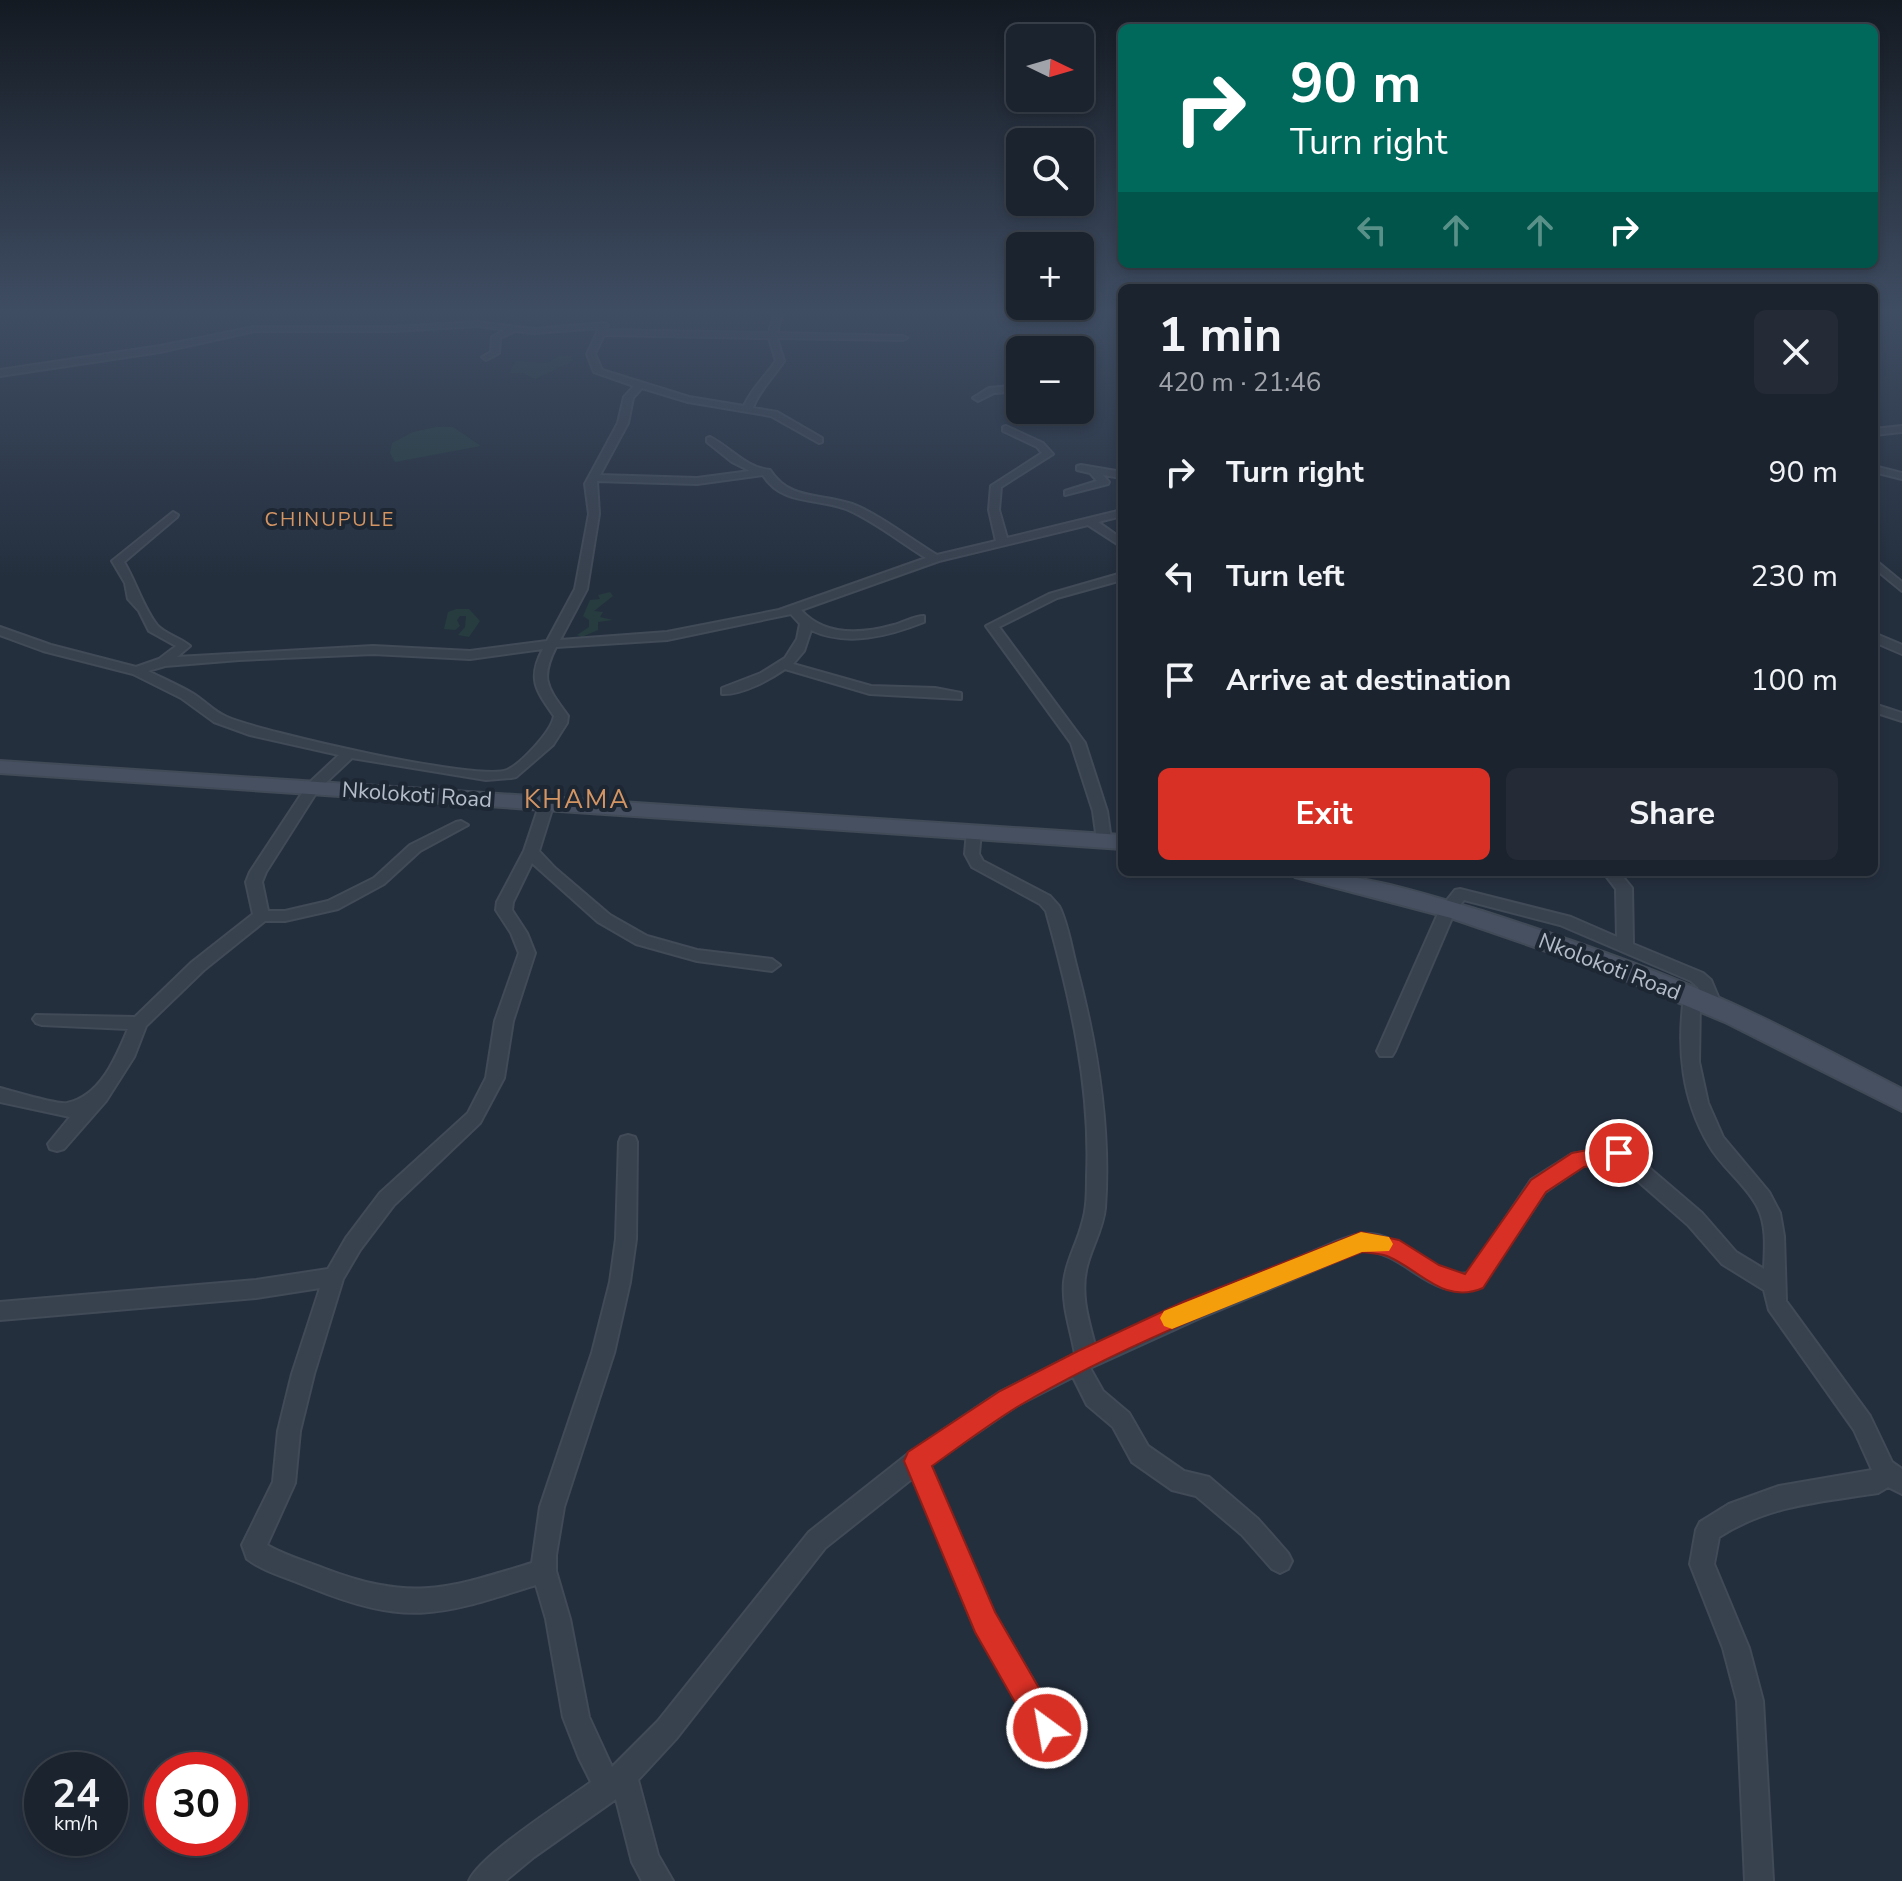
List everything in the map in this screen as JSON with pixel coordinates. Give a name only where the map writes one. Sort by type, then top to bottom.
[{"type":"main road","name":"Nkolokoti Road","points":[[0,767],[1113,841]]},
{"type":"main road","name":"Nkolokoti Road","points":[[1319,876],[1448,909],[1558,945],[1703,1002],[1902,1101]]},
{"type":"street","points":[[0,631],[47,648],[137,671],[186,695],[219,719],[255,732],[451,771],[501,777],[511,774],[548,742],[561,716],[542,689],[540,666],[581,589],[594,514],[590,495],[593,478],[623,423],[628,402]]},
{"type":"street","points":[[703,402],[774,414],[819,440]]},
{"type":"street","points":[[747,410],[750,402]]},
{"type":"street","points":[[1002,541],[994,510],[996,486],[1048,454],[1040,445],[1006,429]]},
{"type":"street","points":[[1878,432],[1902,429]]},
{"type":"street","points":[[710,440],[735,460],[766,472],[774,485],[787,493],[850,507],[935,559]]},
{"type":"street","points":[[1081,468],[1118,474]]},
{"type":"street","points":[[593,478],[709,481],[758,471]]},
{"type":"street","points":[[1069,493],[1104,482],[1094,471]]},
{"type":"street","points":[[1878,471],[1888,476],[1902,476]]},
{"type":"street","points":[[137,671],[163,662],[373,650],[470,655],[552,644],[667,636],[743,623],[793,609],[873,578],[935,559],[1118,514]]},
{"type":"street","points":[[163,662],[184,646],[153,628],[134,599],[131,583],[118,561],[173,515]]},
{"type":"street","points":[[1088,520],[1118,541]]},
{"type":"street","points":[[1878,566],[1902,588]]},
{"type":"street","points":[[1113,841],[1078,743],[992,626],[1053,596],[1118,577]]},
{"type":"street","points":[[727,691],[783,665],[805,640],[805,626],[793,609]]},
{"type":"street","points":[[805,626],[871,635],[920,619]]},
{"type":"street","points":[[1878,639],[1902,650]]},
{"type":"street","points":[[783,665],[870,690],[935,692],[956,696]]},
{"type":"street","points":[[1878,709],[1902,717]]},
{"type":"street","points":[[261,916],[254,882],[258,872],[313,787],[349,753]]},
{"type":"street","points":[[435,794],[451,771]]},
{"type":"street","points":[[544,1571],[438,1599],[408,1602],[364,1594],[255,1551],[257,1539],[284,1483],[289,1431],[303,1374],[334,1277],[353,1244],[387,1199],[454,1139],[486,1099],[495,1078],[504,1021],[527,953],[504,910],[505,902],[531,851],[547,803]]},
{"type":"street","points":[[57,1144],[100,1096],[125,1057],[139,1023],[198,966],[261,916],[285,916],[333,905],[379,881],[415,848],[461,825]]},
{"type":"street","points":[[974,831],[972,854],[977,864],[1045,900],[1053,910],[1075,987],[1093,1088],[1095,1213],[1075,1273],[1073,1294],[1082,1361],[1095,1398],[1121,1420],[1140,1454],[1180,1482],[1201,1485],[1250,1527],[1280,1561]]},
{"type":"street","points":[[531,851],[541,866],[626,933],[710,958],[772,965]]},
{"type":"street","points":[[1614,876],[1624,888],[1625,944]]},
{"type":"street","points":[[1386,1051],[1455,896],[1466,894],[1565,921],[1625,944],[1697,977],[1705,984],[1703,1002],[1686,1049],[1688,1069],[1711,1137],[1759,1192],[1770,1211],[1777,1244],[1772,1284],[1776,1304],[1862,1423],[1893,1477],[1779,1497],[1737,1512],[1708,1530],[1702,1564],[1736,1648],[1750,1701],[1759,1881]]},
{"type":"street","points":[[42,1019],[119,1025],[139,1023]]},
{"type":"street","points":[[102,1033],[119,1025]]},
{"type":"street","points":[[0,1095],[67,1111],[100,1096]]},
{"type":"street","points":[[628,1142],[630,1173],[625,1187],[626,1239],[620,1282],[603,1353],[552,1507],[544,1571],[558,1619],[576,1717],[588,1749],[616,1782],[646,1862],[659,1881]]},
{"type":"street","points":[[483,1881],[524,1847],[616,1782],[667,1730],[817,1540],[917,1461],[1008,1399],[1191,1309],[1361,1242],[1391,1247],[1442,1278],[1466,1284],[1475,1280],[1538,1186],[1579,1159],[1619,1153],[1695,1219],[1729,1258],[1772,1284]]},
{"type":"street","points":[[0,1311],[256,1289],[334,1277]]},
{"type":"street","points":[[917,1461],[985,1622],[1047,1728]]},
{"type":"green space","points":[[453,427],[481,446],[395,462],[390,453],[392,443],[413,432]]},
{"type":"green space","points":[[610,592],[613,596],[594,611],[603,612],[600,617],[613,620],[598,622],[598,630],[582,637],[577,635],[589,627],[589,620],[583,616],[590,600],[600,599],[598,595]]},
{"type":"green space","points":[[469,609],[480,621],[469,637],[458,635],[465,627],[466,616],[460,616],[457,620],[460,626],[455,630],[444,629],[448,612]]},
{"type":"slow traffic","points":[[1172,1318],[1361,1242],[1381,1244]]},
{"type":"district","name":"CHINUPULE","points":[[330,519]]},
{"type":"district","name":"KHAMA","points":[[577,799]]},
{"type":"route","points":[[1047,1728],[985,1622],[917,1461],[1008,1399],[1087,1359],[1191,1309],[1361,1242],[1391,1247],[1453,1283],[1466,1284],[1475,1280],[1538,1186],[1579,1159],[1619,1153]]}]
